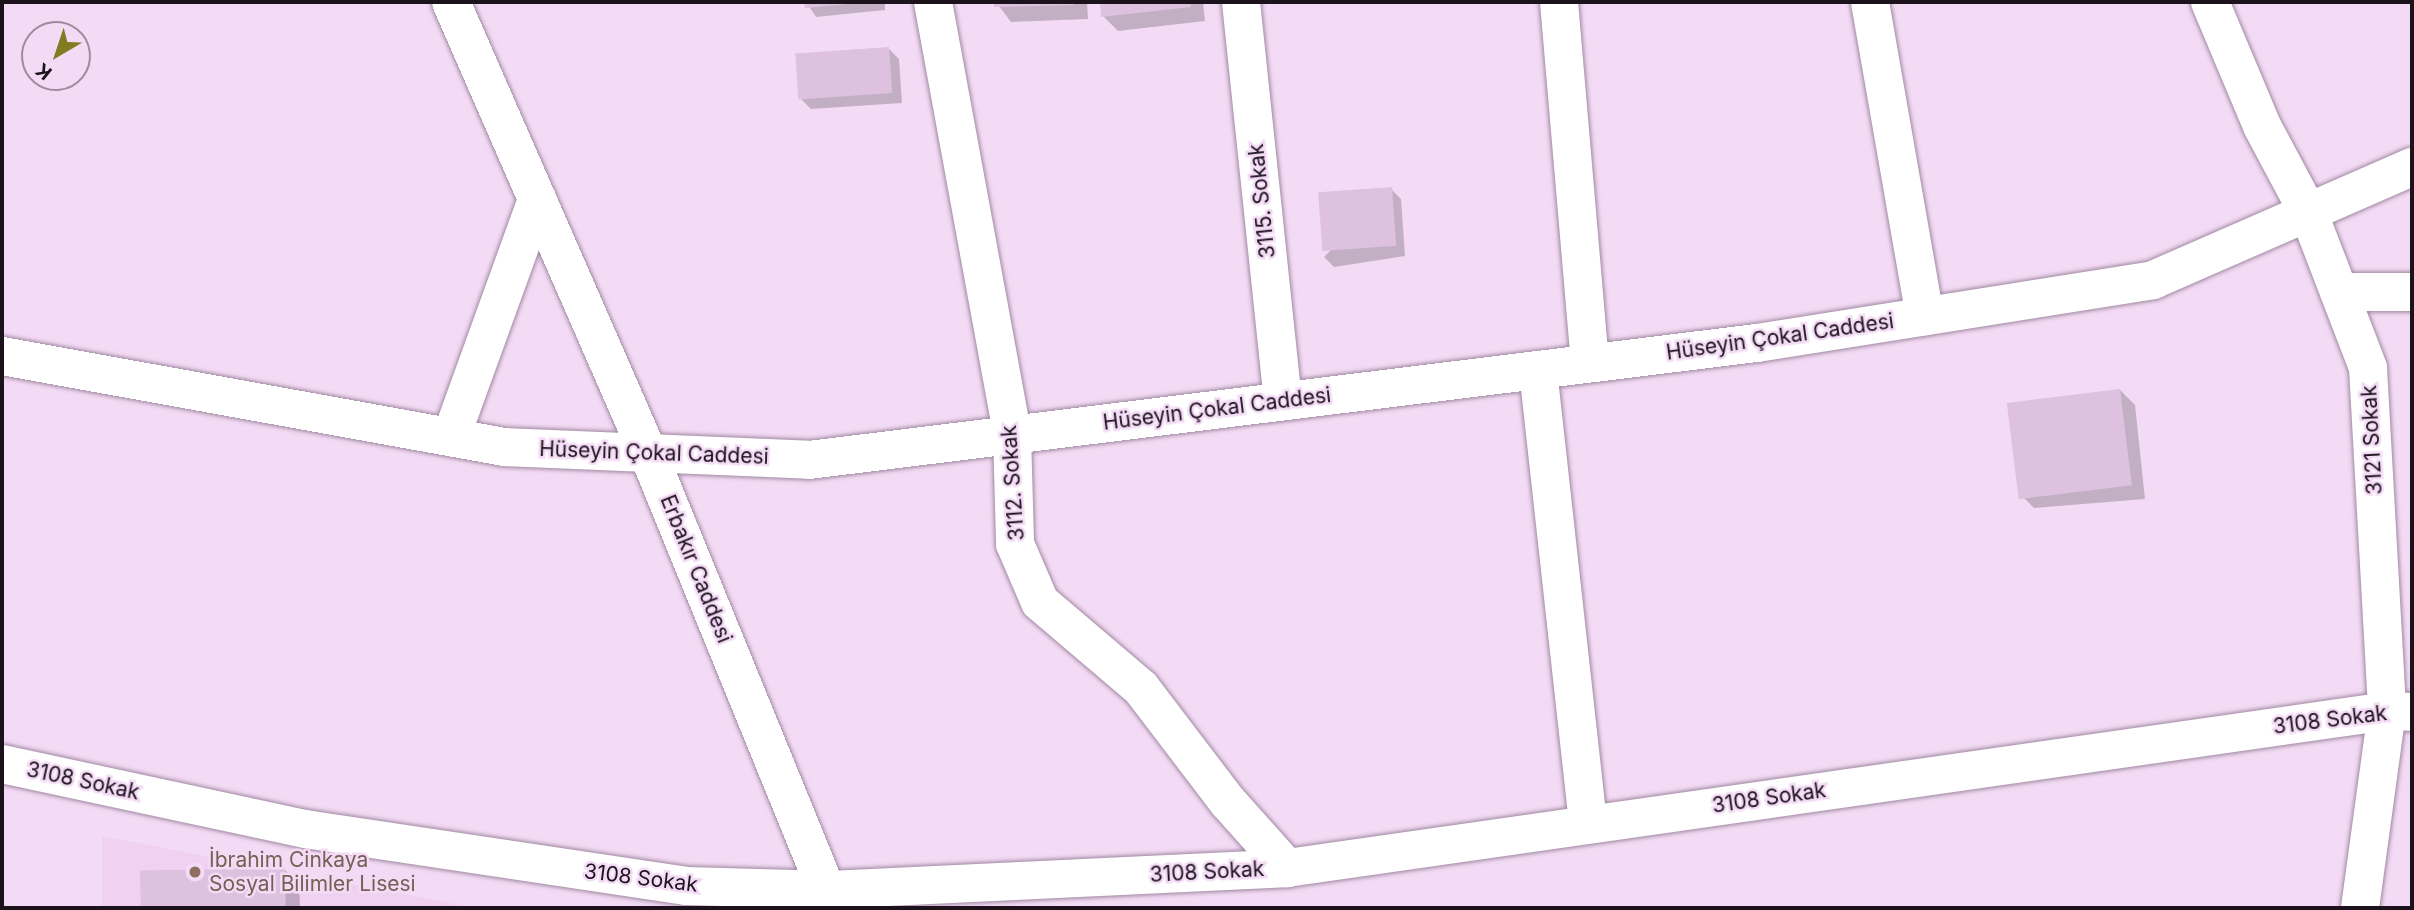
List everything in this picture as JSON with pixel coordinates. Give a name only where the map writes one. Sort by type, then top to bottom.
[{"type":"street","name":"Erbakır Caddesi","points":[[451,2],[648,453],[831,899]]},
{"type":"street","name":"3112. Sokak","points":[[933,2],[1012,435],[1015,544],[1040,602],[1141,688],[1228,802],[1287,867]]},
{"type":"street","name":"3115. Sokak","points":[[1241,2],[1283,401]]},
{"type":"street","points":[[1559,2],[1590,363]]},
{"type":"street","points":[[1870,2],[1925,316]]},
{"type":"street","name":"3121 Sokak","points":[[2210,2],[2262,126],[2309,214],[2368,368],[2400,712],[2360,908]]},
{"type":"street","name":"Hüseyin Çokal Caddesi","points":[[2,356],[504,447],[809,460],[1538,370],[1925,316],[2153,280],[2412,167]]},
{"type":"street","points":[[450,437],[537,199]]},
{"type":"street","points":[[2339,292],[2412,292]]},
{"type":"street","points":[[1538,370],[1588,824]]},
{"type":"street","name":"3108 Sokak","points":[[2,764],[332,833],[686,886],[831,899],[1287,867],[2400,712]]},
{"type":"shaded area","name":"İbrahim Cinkaya Sosyal Bilimler Lisesi","points":[[102,836],[475,908],[102,908]]},
{"type":"building","points":[[804,2],[848,2],[848,4],[805,8]]},
{"type":"building","points":[[994,2],[1074,2],[1074,5],[994,7]]},
{"type":"building","points":[[1100,2],[1191,2],[1191,7],[1101,17]]},
{"type":"building","points":[[889,47],[892,93],[798,99],[795,54]]},
{"type":"building","points":[[1392,187],[1396,246],[1322,251],[1318,192]]},
{"type":"building","points":[[2120,389],[2132,485],[2019,499],[2007,403]]},
{"type":"building","points":[[285,868],[286,908],[141,908],[140,871]]},
{"type":"place","name":"İbrahim Cinkaya Sosyal Bilimler Lisesi","points":[[195,872]]}]
